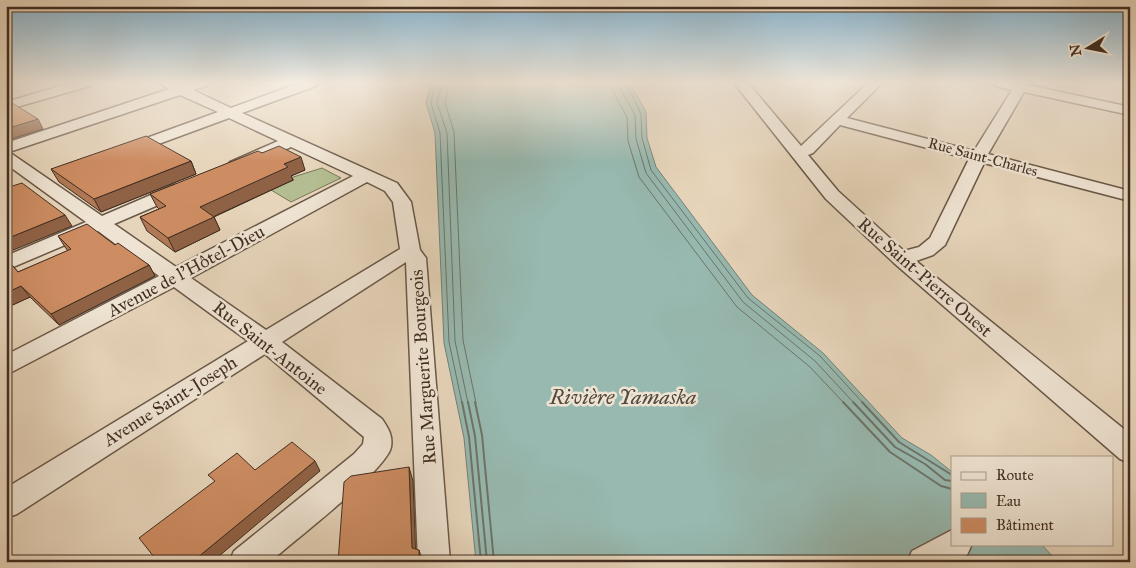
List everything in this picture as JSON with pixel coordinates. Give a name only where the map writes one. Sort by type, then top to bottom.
[{"type":"street","points":[[6,148],[122,110]]},
{"type":"street","name":"Rue Marguerite Bourgeois","points":[[225,110],[391,187],[402,202],[410,251],[416,258],[422,324],[434,562]]},
{"type":"street","points":[[110,156],[238,110]]},
{"type":"street","name":"Rue Saint-Pierre Ouest","points":[[762,110],[832,195],[901,259],[1125,451]]},
{"type":"street","points":[[796,152],[807,150],[848,110]]},
{"type":"street","points":[[901,259],[926,251],[938,241],[979,156],[1007,110]]},
{"type":"street","name":"Rue Saint-Charles","points":[[837,120],[1130,196]]},
{"type":"street","points":[[224,170],[291,140]]},
{"type":"street","name":"Rue Saint-Antoine","points":[[6,156],[266,342],[372,427],[378,435],[378,448],[364,463],[246,562]]},
{"type":"street","name":"Avenue de l'Hôtel-Dieu","points":[[6,366],[366,176]]},
{"type":"street","points":[[7,263],[197,182]]},
{"type":"street","name":"Avenue Saint-Joseph","points":[[6,504],[410,251]]},
{"type":"street","points":[[923,562],[952,546]]},
{"type":"green space","points":[[322,168],[341,178],[291,202],[271,190],[294,180],[290,178]]},
{"type":"water","name":"Rivière Yamaska","points":[[428,110],[645,110],[647,138],[656,167],[752,295],[823,353],[902,438],[931,455],[951,471],[951,546],[1043,546],[1058,562],[476,562],[464,438],[444,343],[435,133]]},
{"type":"building","points":[[6,110],[23,110],[38,119],[6,129]]},
{"type":"building","points":[[146,136],[191,161],[94,199],[51,169]]},
{"type":"building","points":[[279,146],[301,157],[284,164],[288,167],[200,207],[214,217],[168,238],[140,217],[166,206],[150,194],[258,151],[262,153]]},
{"type":"building","points":[[22,183],[65,215],[6,239],[6,188]]},
{"type":"building","points":[[87,224],[115,245],[118,243],[149,265],[51,314],[21,286],[6,293],[6,258],[18,272],[71,249],[58,236]]},
{"type":"building","points":[[292,442],[315,461],[192,562],[158,562],[139,538],[215,481],[208,475],[237,453],[255,470]]},
{"type":"building","points":[[409,467],[412,548],[419,550],[419,562],[338,562],[344,482],[351,476]]}]
